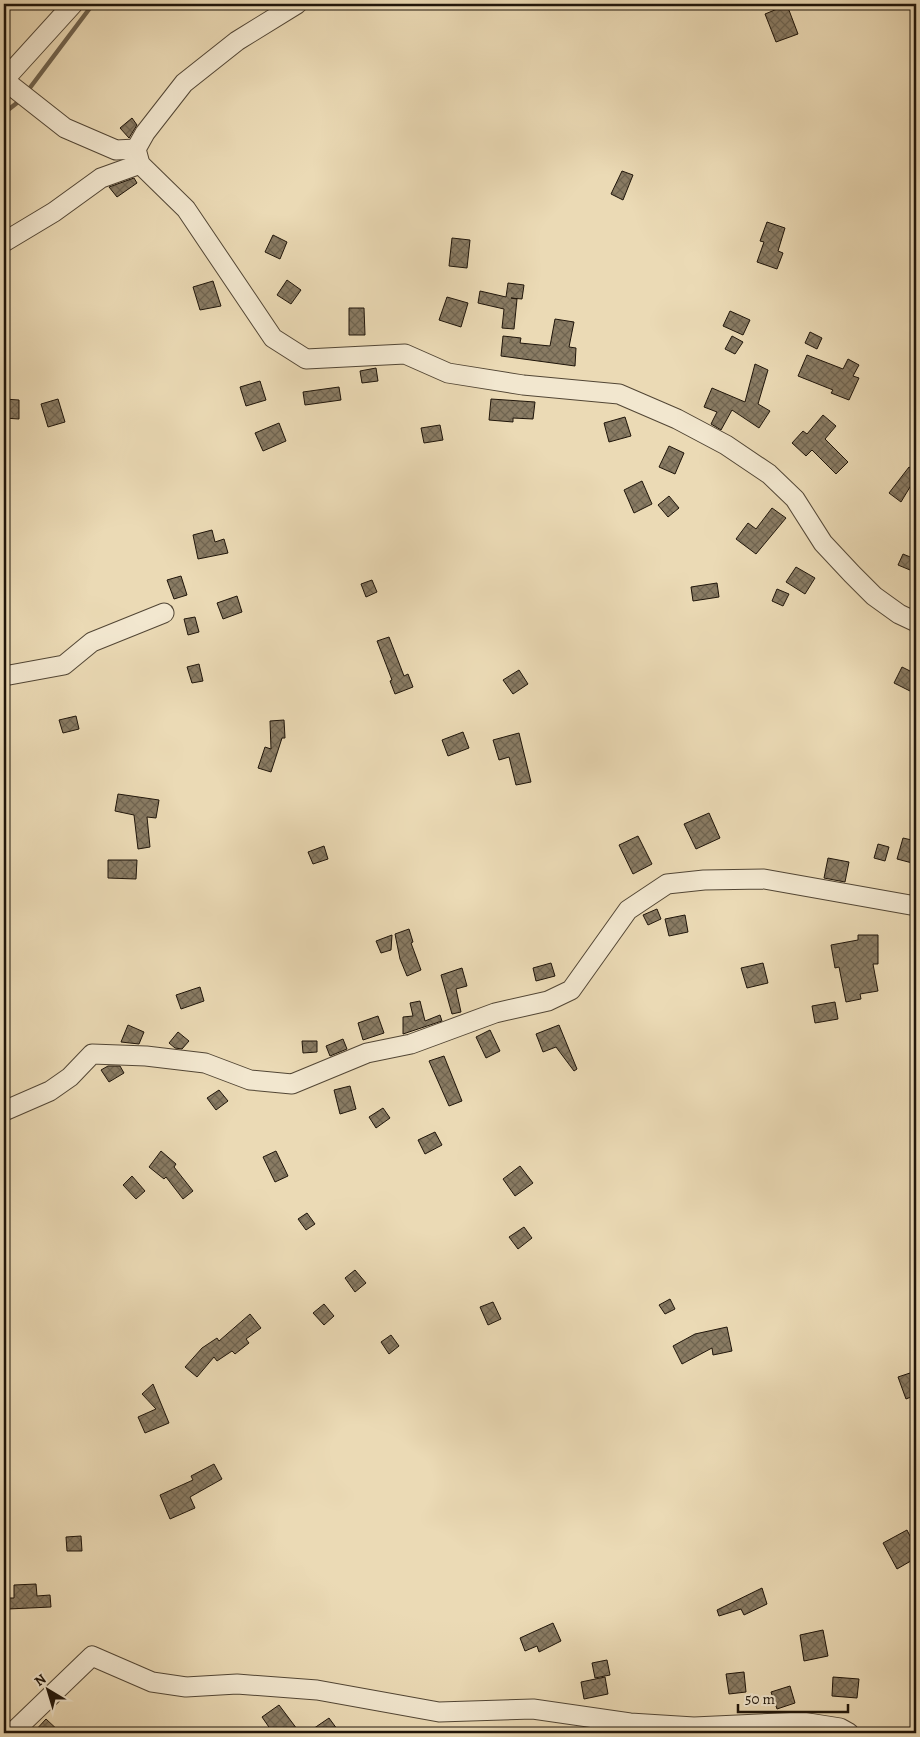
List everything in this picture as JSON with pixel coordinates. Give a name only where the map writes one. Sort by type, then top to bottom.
[{"type":"street","points":[[73,4],[13,88],[65,128],[116,150],[138,156],[186,209],[273,338],[306,359],[405,354],[448,373],[523,385],[619,394],[677,419],[726,445],[769,474],[796,499],[823,543],[852,574],[874,596],[898,614],[916,622]]},
{"type":"street","points":[[4,242],[54,212],[101,178],[138,156],[145,133],[184,83],[237,41],[297,4]]},
{"type":"street","points":[[4,676],[64,665],[92,642],[164,613]]},
{"type":"street","points":[[4,1111],[50,1091],[70,1077],[92,1054],[146,1056],[206,1063],[250,1080],[292,1084],[367,1053],[411,1044],[495,1013],[548,1001],[571,990],[628,910],[667,884],[704,880],[764,880],[916,906]]},
{"type":"street","points":[[12,1733],[92,1656],[152,1682],[186,1687],[237,1684],[317,1690],[439,1712],[533,1709],[630,1722],[694,1727],[802,1722],[840,1728],[849,1733]]},
{"type":"building","points":[[787,5],[798,34],[776,42],[765,14]]},
{"type":"building","points":[[132,118],[137,125],[129,138],[120,128]]},
{"type":"building","points":[[622,171],[633,175],[623,200],[611,194]]},
{"type":"building","points":[[134,178],[137,183],[117,197],[109,187]]},
{"type":"building","points":[[767,222],[785,228],[778,251],[783,253],[777,269],[757,262],[764,242],[760,241]]},
{"type":"building","points":[[273,235],[287,242],[280,259],[265,252]]},
{"type":"building","points":[[452,238],[470,240],[467,268],[449,266]]},
{"type":"building","points":[[287,280],[301,290],[291,304],[277,295]]},
{"type":"building","points":[[213,281],[221,306],[200,310],[193,287]]},
{"type":"building","points":[[508,283],[524,285],[522,299],[511,298],[517,299],[514,329],[502,328],[504,309],[478,303],[480,291],[506,297]]},
{"type":"building","points":[[447,297],[468,303],[461,327],[439,320]]},
{"type":"building","points":[[349,308],[364,308],[365,335],[349,335]]},
{"type":"building","points":[[730,311],[750,320],[743,335],[723,326]]},
{"type":"building","points":[[555,319],[574,322],[569,347],[576,348],[575,366],[501,356],[503,336],[521,338],[520,343],[550,346]]},
{"type":"building","points":[[810,332],[822,338],[817,349],[805,343]]},
{"type":"building","points":[[732,336],[743,342],[735,354],[725,349]]},
{"type":"building","points":[[807,355],[843,369],[848,359],[859,365],[853,376],[859,378],[849,400],[831,393],[833,390],[798,376]]},
{"type":"building","points":[[755,364],[768,370],[758,404],[770,411],[759,428],[732,410],[721,430],[711,424],[717,412],[704,407],[712,388],[745,402]]},
{"type":"building","points":[[376,368],[378,381],[362,383],[360,371]]},
{"type":"building","points":[[260,381],[266,400],[246,406],[240,387]]},
{"type":"building","points":[[339,387],[341,400],[305,405],[303,392]]},
{"type":"building","points":[[4,399],[19,400],[19,419],[4,418]]},
{"type":"building","points":[[58,399],[65,422],[48,427],[41,404]]},
{"type":"building","points":[[491,399],[535,402],[533,419],[513,418],[513,422],[489,420]]},
{"type":"building","points":[[823,415],[836,426],[825,439],[848,462],[836,474],[812,450],[806,456],[792,443],[803,431],[807,434]]},
{"type":"building","points":[[625,417],[631,436],[609,442],[604,423]]},
{"type":"building","points":[[279,423],[286,441],[263,451],[255,433]]},
{"type":"building","points":[[440,425],[443,440],[424,443],[421,428]]},
{"type":"building","points":[[669,446],[684,453],[675,474],[659,467]]},
{"type":"building","points":[[909,467],[916,471],[916,477],[901,502],[889,493]]},
{"type":"building","points":[[642,481],[652,504],[634,513],[624,490]]},
{"type":"building","points":[[669,496],[679,508],[668,517],[658,505]]},
{"type":"building","points":[[772,508],[786,518],[756,554],[736,539],[748,523],[756,529]]},
{"type":"building","points":[[212,530],[215,542],[224,539],[228,553],[198,559],[193,535]]},
{"type":"building","points":[[903,554],[915,559],[910,570],[898,565]]},
{"type":"building","points":[[796,567],[815,578],[805,594],[786,582]]},
{"type":"building","points":[[181,576],[187,595],[174,599],[167,580]]},
{"type":"building","points":[[372,580],[377,592],[366,597],[361,584]]},
{"type":"building","points":[[717,583],[719,597],[693,601],[691,587]]},
{"type":"building","points":[[777,589],[789,594],[783,606],[772,601]]},
{"type":"building","points":[[237,596],[242,612],[223,619],[217,603]]},
{"type":"building","points":[[195,617],[199,632],[188,635],[184,619]]},
{"type":"building","points":[[389,637],[404,676],[408,674],[413,687],[395,694],[390,681],[392,680],[377,641]]},
{"type":"building","points":[[199,664],[203,681],[192,683],[187,667]]},
{"type":"building","points":[[902,667],[916,674],[916,683],[912,692],[894,683]]},
{"type":"building","points":[[519,670],[528,684],[513,694],[503,680]]},
{"type":"building","points":[[76,716],[79,729],[63,733],[59,720]]},
{"type":"building","points":[[284,720],[285,738],[282,738],[271,772],[258,768],[265,747],[271,749],[270,721]]},
{"type":"building","points":[[463,732],[469,748],[448,756],[442,740]]},
{"type":"building","points":[[519,733],[531,782],[516,785],[509,757],[499,760],[493,740]]},
{"type":"building","points":[[118,794],[159,800],[156,818],[147,817],[150,847],[138,849],[134,815],[115,811]]},
{"type":"building","points":[[709,813],[720,838],[696,849],[684,824]]},
{"type":"building","points":[[638,836],[652,864],[633,874],[619,845]]},
{"type":"building","points":[[903,838],[916,841],[916,864],[897,859]]},
{"type":"building","points":[[878,844],[889,847],[885,861],[874,858]]},
{"type":"building","points":[[324,846],[328,859],[313,864],[308,852]]},
{"type":"building","points":[[828,858],[849,862],[845,882],[824,878]]},
{"type":"building","points":[[108,860],[137,860],[136,879],[108,878]]},
{"type":"building","points":[[657,909],[661,919],[648,925],[643,915]]},
{"type":"building","points":[[685,915],[688,932],[669,936],[665,919]]},
{"type":"building","points":[[409,929],[413,942],[411,943],[421,970],[407,976],[400,959],[395,934]]},
{"type":"building","points":[[392,935],[391,950],[381,953],[376,941]]},
{"type":"building","points":[[858,935],[878,935],[878,964],[873,964],[878,991],[860,994],[861,999],[846,1002],[839,967],[835,968],[831,945],[858,940]]},
{"type":"building","points":[[551,963],[555,976],[536,981],[533,968]]},
{"type":"building","points":[[763,963],[768,983],[747,988],[741,968]]},
{"type":"building","points":[[462,968],[467,986],[456,989],[461,1012],[452,1014],[441,975]]},
{"type":"building","points":[[200,987],[204,1001],[181,1009],[176,995]]},
{"type":"building","points":[[420,1001],[425,1021],[440,1015],[442,1021],[403,1034],[403,1017],[413,1016],[410,1003]]},
{"type":"building","points":[[835,1002],[838,1019],[815,1023],[812,1006]]},
{"type":"building","points":[[378,1016],[384,1033],[363,1040],[358,1023]]},
{"type":"building","points":[[128,1025],[144,1032],[139,1044],[121,1042]]},
{"type":"building","points":[[559,1025],[577,1069],[574,1071],[556,1047],[543,1052],[536,1034]]},
{"type":"building","points":[[490,1030],[500,1051],[486,1058],[476,1037]]},
{"type":"building","points":[[178,1032],[189,1041],[182,1049],[175,1048],[169,1043]]},
{"type":"building","points":[[343,1039],[347,1049],[330,1056],[326,1046]]},
{"type":"building","points":[[302,1041],[317,1041],[317,1052],[303,1053]]},
{"type":"building","points":[[444,1056],[462,1101],[449,1106],[429,1061]]},
{"type":"building","points":[[108,1066],[120,1066],[124,1073],[109,1082],[101,1070]]},
{"type":"building","points":[[350,1086],[356,1109],[340,1114],[334,1090]]},
{"type":"building","points":[[219,1090],[228,1101],[216,1110],[207,1098]]},
{"type":"building","points":[[383,1108],[390,1118],[376,1128],[369,1117]]},
{"type":"building","points":[[435,1132],[442,1145],[425,1154],[418,1140]]},
{"type":"building","points":[[161,1151],[176,1164],[174,1167],[193,1191],[183,1199],[166,1177],[164,1179],[149,1167]]},
{"type":"building","points":[[276,1151],[288,1176],[275,1182],[263,1157]]},
{"type":"building","points":[[520,1166],[533,1183],[515,1196],[503,1179]]},
{"type":"building","points":[[132,1176],[145,1191],[136,1199],[123,1185]]},
{"type":"building","points":[[307,1213],[315,1224],[306,1230],[298,1219]]},
{"type":"building","points":[[524,1227],[532,1238],[518,1249],[509,1237]]},
{"type":"building","points":[[355,1270],[366,1283],[355,1292],[345,1278]]},
{"type":"building","points":[[670,1299],[675,1309],[665,1314],[659,1305]]},
{"type":"building","points":[[493,1302],[501,1319],[488,1325],[480,1307]]},
{"type":"building","points":[[324,1304],[334,1316],[324,1325],[313,1313]]},
{"type":"building","points":[[250,1314],[261,1328],[246,1339],[249,1343],[235,1354],[232,1351],[217,1361],[214,1357],[197,1377],[185,1367],[202,1348],[217,1338],[219,1341]]},
{"type":"building","points":[[727,1327],[732,1351],[713,1355],[712,1348],[682,1364],[673,1346],[695,1334]]},
{"type":"building","points":[[391,1335],[399,1346],[389,1354],[381,1342]]},
{"type":"building","points":[[916,1371],[916,1395],[906,1399],[898,1377]]},
{"type":"building","points":[[153,1384],[169,1423],[145,1433],[138,1417],[156,1409],[142,1394]]},
{"type":"building","points":[[214,1464],[222,1479],[190,1497],[195,1508],[170,1519],[160,1495],[193,1480],[191,1476]]},
{"type":"building","points":[[907,1530],[916,1548],[916,1558],[897,1569],[883,1543]]},
{"type":"building","points":[[81,1536],[82,1551],[67,1551],[66,1537]]},
{"type":"building","points":[[36,1584],[37,1596],[50,1595],[51,1607],[8,1609],[7,1598],[14,1598],[14,1585]]},
{"type":"building","points":[[762,1588],[767,1604],[744,1615],[741,1609],[719,1616],[717,1610]]},
{"type":"building","points":[[553,1623],[561,1641],[539,1652],[537,1646],[525,1651],[520,1638]]},
{"type":"building","points":[[823,1630],[828,1656],[804,1661],[800,1635]]},
{"type":"building","points":[[607,1660],[610,1675],[595,1678],[592,1663]]},
{"type":"building","points":[[744,1672],[746,1692],[729,1694],[726,1674]]},
{"type":"building","points":[[605,1677],[608,1694],[584,1699],[581,1682]]},
{"type":"building","points":[[833,1677],[859,1679],[857,1698],[832,1696]]},
{"type":"building","points":[[790,1686],[795,1703],[777,1709],[771,1692]]},
{"type":"building","points":[[279,1705],[300,1733],[273,1733],[262,1717]]},
{"type":"building","points":[[329,1718],[340,1733],[307,1733]]},
{"type":"building","points":[[46,1719],[61,1733],[33,1733]]},
{"type":"waterway","points":[[26,93],[93,4]]},
{"type":"waterway","points":[[4,113],[22,99]]}]
